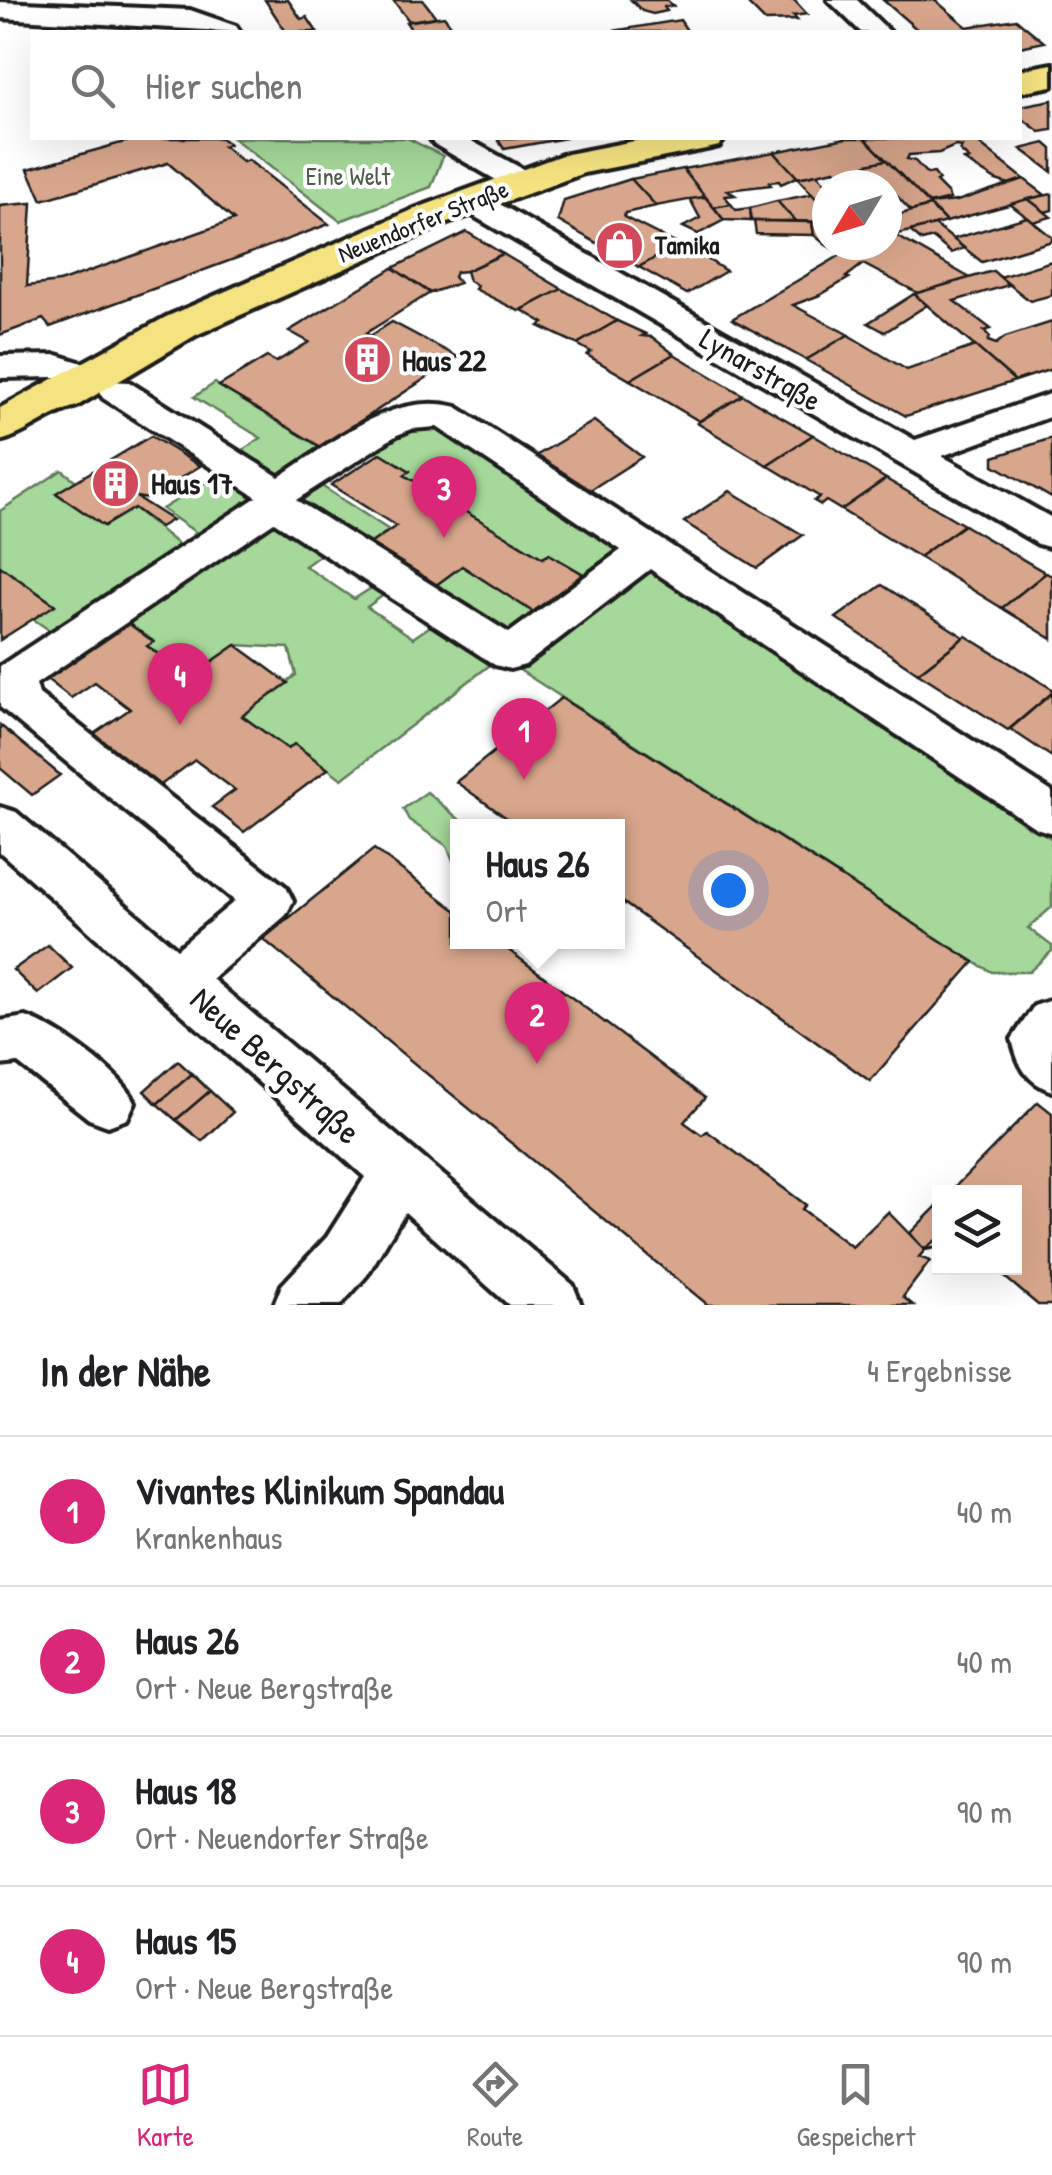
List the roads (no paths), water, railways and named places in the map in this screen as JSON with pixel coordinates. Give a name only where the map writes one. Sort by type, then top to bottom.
[{"type":"main road","points":[[1022,81],[1052,75]]},
{"type":"main road","name":"Neuendorfer Straße","points":[[0,427],[191,344],[261,292],[471,200],[521,180],[602,156],[694,140]]},
{"type":"main road","name":"Neuendorfer Straße","points":[[0,462],[104,384]]},
{"type":"street","points":[[841,0],[874,30]]},
{"type":"street","points":[[0,10],[190,18],[221,30]]},
{"type":"street","points":[[449,140],[521,180]]},
{"type":"street","name":"Lynarstraße","points":[[471,200],[1052,535]]},
{"type":"street","points":[[0,367],[57,366],[104,384],[510,654],[650,549]]},
{"type":"street","points":[[915,457],[937,442],[1052,404]]},
{"type":"street","points":[[178,978],[269,901],[19,702],[13,678],[384,427],[404,418],[444,415],[1052,814]]},
{"type":"street","name":"Neue Bergstraße","points":[[0,826],[552,1305]]},
{"type":"street","points":[[0,1043],[26,1039],[108,1102]]},
{"type":"street","points":[[303,1305],[348,1256],[398,1173]]},
{"type":"place","name":"Tamika","points":[[620,245]]},
{"type":"place","name":"Haus 22","points":[[367,360]]},
{"type":"place","name":"Haus 17","points":[[116,483]]},
{"type":"place","name":"Haus 18","points":[[444,538]]},
{"type":"place","name":"Haus 15","points":[[180,725]]},
{"type":"place","name":"Vivantes Klinikum Spandau","points":[[524,780]]},
{"type":"place","name":"Haus 26","points":[[537,1064]]},
{"type":"park label","name":"Eine Welt","points":[[348,176]]}]
